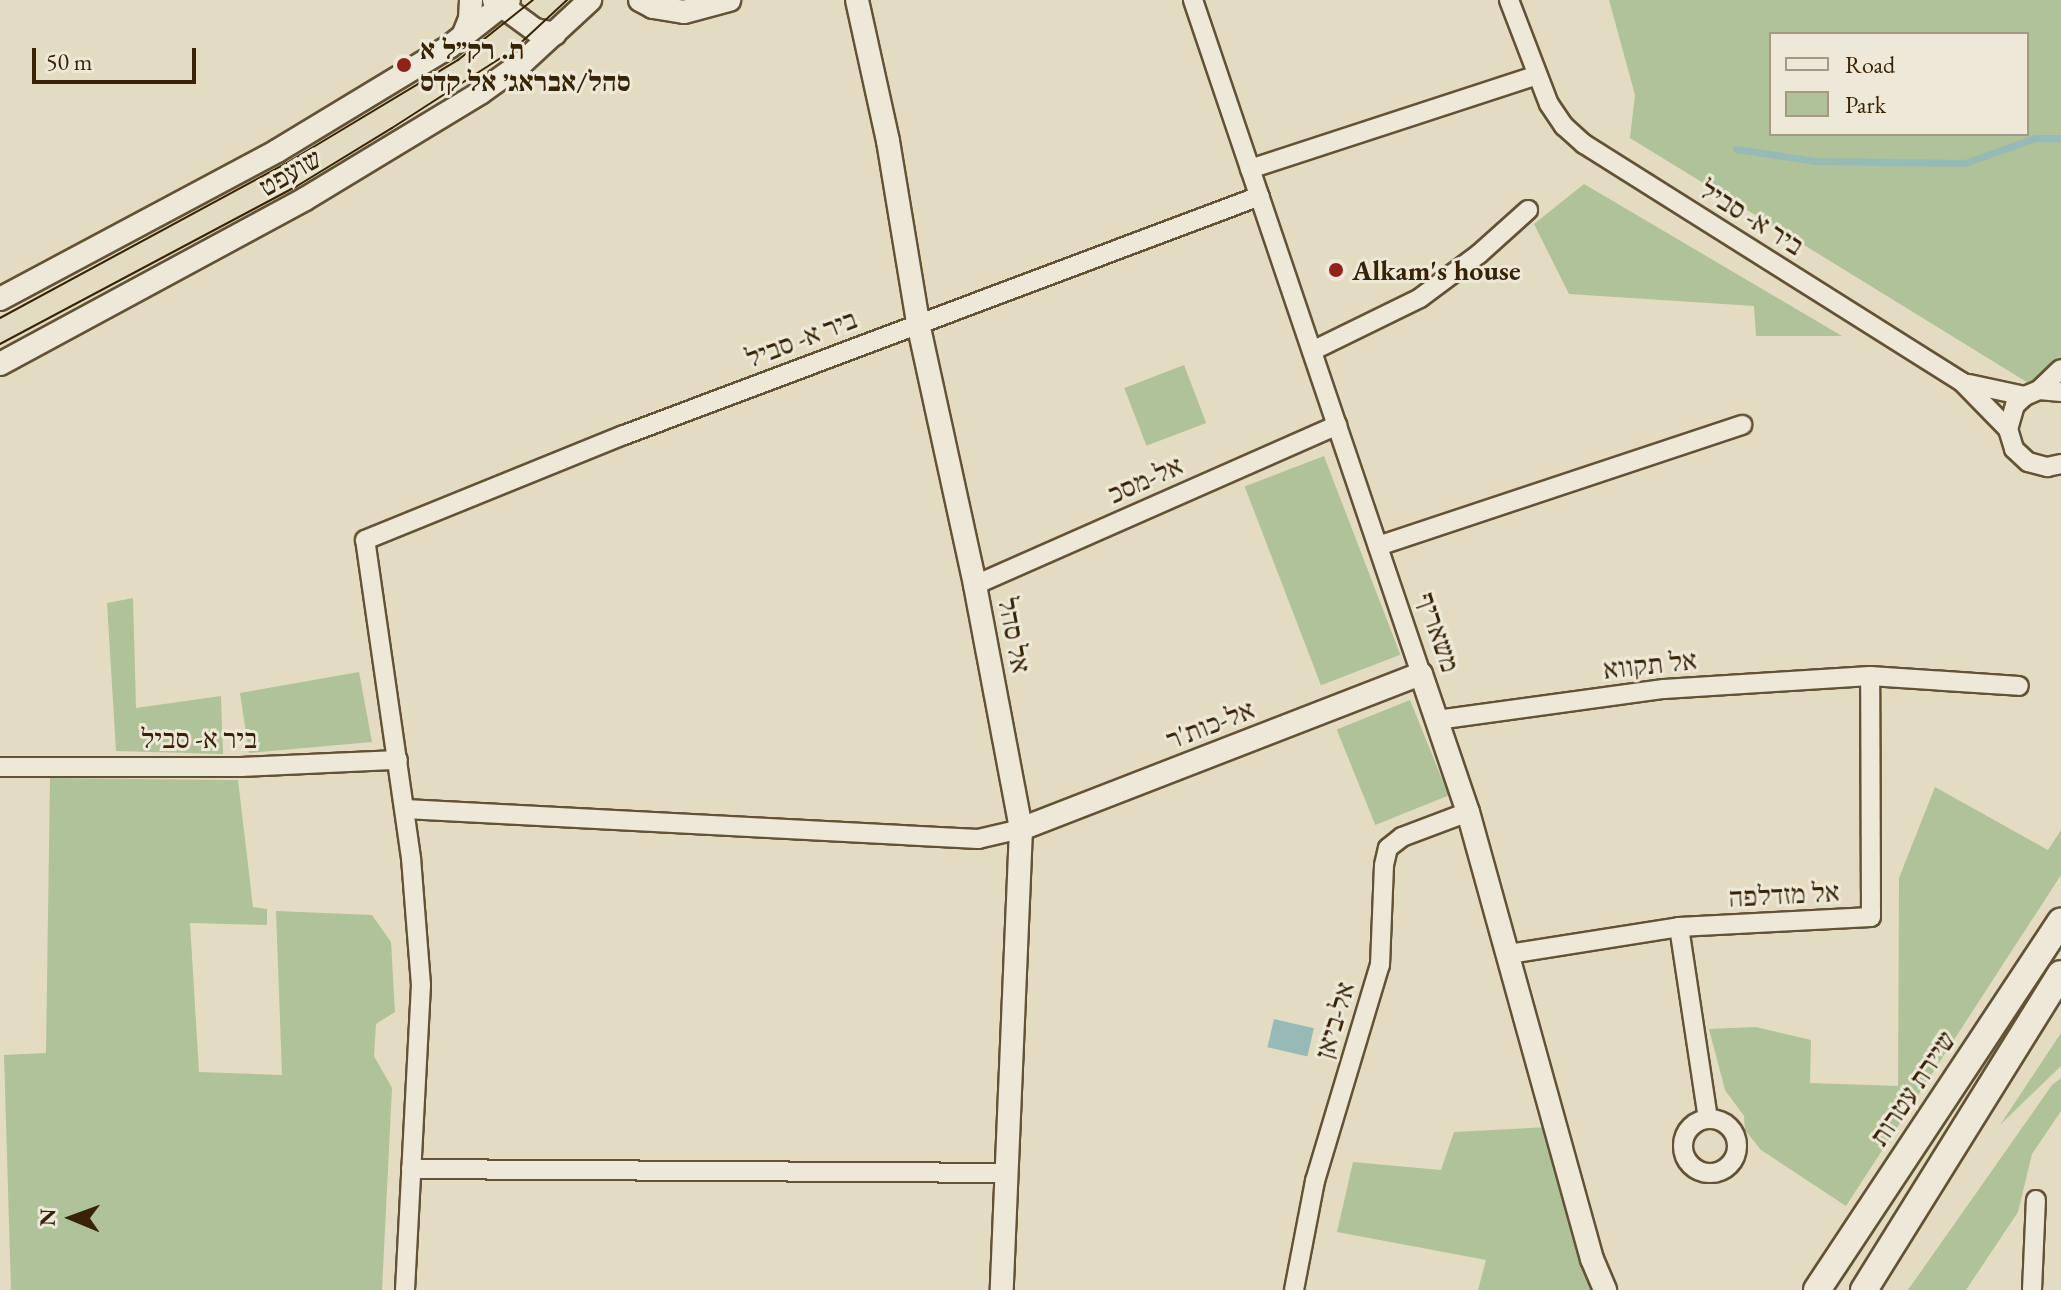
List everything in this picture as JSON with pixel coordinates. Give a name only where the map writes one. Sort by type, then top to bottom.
[{"type":"main road","name":"שיירת עטרות","points":[[1817,1290],[2061,922]]},
{"type":"main road","points":[[1864,1290],[2061,974]]},
{"type":"street","points":[[463,36],[470,19],[471,0]]},
{"type":"street","name":"שועפט","points":[[0,364],[319,191],[480,93],[555,34],[590,0]]},
{"type":"street","points":[[640,0],[653,7],[684,12],[729,0]]},
{"type":"street","name":"אל סהל","points":[[857,0],[888,141],[918,323],[975,585],[1021,829],[1002,1290]]},
{"type":"street","name":"משאריף","points":[[1193,0],[1468,812],[1592,1259],[1605,1290]]},
{"type":"street","name":"ביר א- סביל","points":[[1509,0],[1535,76],[1564,126],[1584,144],[1962,382],[2008,429],[2020,456],[2056,470]]},
{"type":"street","points":[[501,2],[535,30],[555,34]]},
{"type":"street","name":"שועפט","points":[[0,299],[277,151],[463,36],[501,2]]},
{"type":"street","points":[[1250,169],[1535,76]]},
{"type":"street","name":"ביר א- סביל","points":[[0,767],[241,767],[398,760],[365,540],[609,440],[1260,196]]},
{"type":"street","points":[[1312,351],[1420,298],[1479,254],[1528,210]]},
{"type":"street","points":[[2008,429],[2015,405],[2061,369]]},
{"type":"street","name":"ביר א- סביל","points":[[1962,382],[2032,393],[2061,392]]},
{"type":"street","name":"אל-מסכ","points":[[975,585],[1337,425]]},
{"type":"street","points":[[1378,546],[1742,425]]},
{"type":"street","name":"אל-כות'ר","points":[[1021,829],[1421,674]]},
{"type":"street","name":"אל תקווא","points":[[1437,720],[1664,689],[1870,676],[2019,686]]},
{"type":"street","name":"אל מזדלפה","points":[[1509,954],[1679,927],[1871,917],[1870,676]]},
{"type":"street","points":[[398,760],[421,985],[405,1290]]},
{"type":"street","points":[[405,809],[978,839],[1021,829]]},
{"type":"street","name":"אל-ביאן","points":[[1294,1290],[1315,1181],[1380,965],[1384,865],[1388,848],[1402,837],[1468,812]]},
{"type":"street","points":[[1679,927],[1708,1119]]},
{"type":"street","points":[[411,1169],[1008,1173]]},
{"type":"street","points":[[2032,1290],[2036,1200]]},
{"type":"green space","points":[[1609,0],[2061,0],[2061,403],[1630,138],[1635,95]]},
{"type":"green space","points":[[1584,184],[1842,336],[1756,336],[1754,306],[1569,294],[1534,224]]},
{"type":"green space","points":[[1184,365],[1206,423],[1146,446],[1124,388]]},
{"type":"green space","points":[[1324,456],[1400,655],[1321,685],[1245,486]]},
{"type":"green space","points":[[133,598],[136,708],[221,696],[223,754],[116,751],[107,603]]},
{"type":"green space","points":[[359,672],[372,742],[249,753],[240,693]]},
{"type":"green space","points":[[1410,700],[1449,795],[1375,825],[1337,730]]},
{"type":"green space","points":[[50,778],[238,780],[253,907],[267,909],[267,925],[190,923],[199,1072],[282,1075],[276,911],[372,915],[391,942],[395,1012],[376,1024],[374,1056],[392,1088],[382,1290],[11,1290],[4,1055],[46,1053]]},
{"type":"green space","points":[[1935,787],[2048,850],[2061,830],[2061,875],[1846,1206],[1761,1150],[1745,1130],[1744,1116],[1725,1090],[1709,1029],[1756,1027],[1811,1040],[1810,1083],[1898,1086],[1899,878]]},
{"type":"green space","points":[[2061,1033],[2061,1066],[2000,1125]]},
{"type":"green space","points":[[2061,1078],[2061,1111],[2032,1154],[2018,1212],[1966,1290],[1908,1290],[2052,1085]]},
{"type":"green space","points":[[1549,1127],[1602,1290],[1478,1290],[1486,1260],[1337,1232],[1353,1162],[1441,1170],[1454,1132]]},
{"type":"water","points":[[1274,1019],[1314,1028],[1307,1056],[1267,1047]]},
{"type":"waterway","points":[[1736,149],[1815,161],[1965,163],[2035,138],[2061,138]]},
{"type":"tram line","points":[[0,318],[285,164],[458,60],[533,0]]},
{"type":"tram line","points":[[0,344],[297,186],[513,50],[567,0]]},
{"type":"place","name":"ת. רק״ל א סהל/אבראג׳ אל קדס","points":[[404,65]]},
{"type":"place","name":"Alkam's house","points":[[1336,270]]}]
